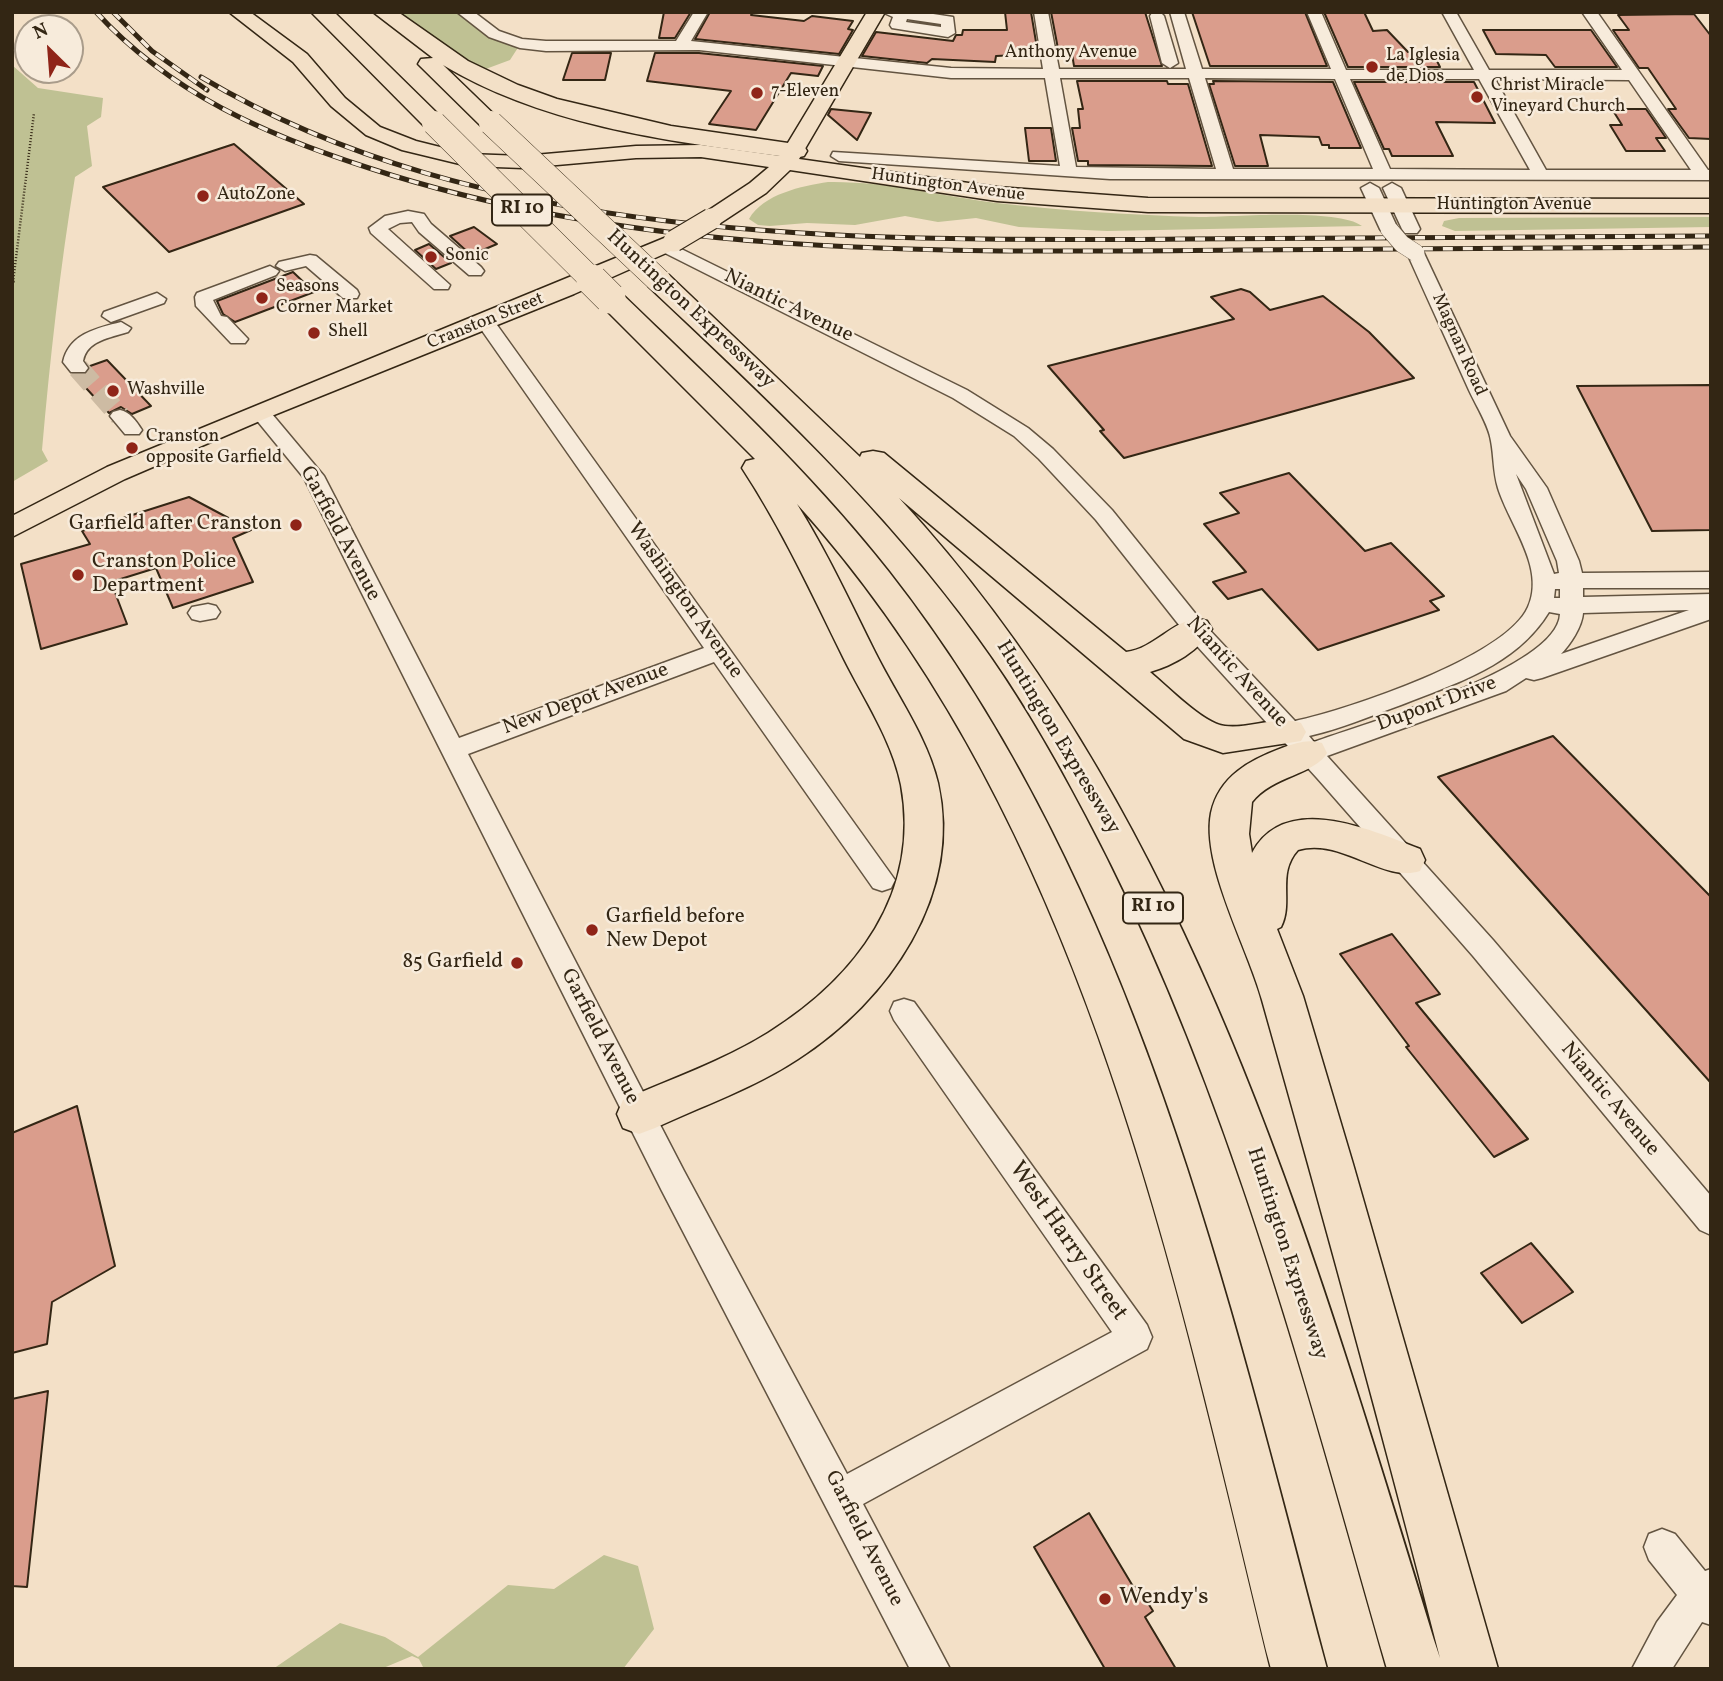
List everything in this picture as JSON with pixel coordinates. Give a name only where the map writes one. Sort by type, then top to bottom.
[{"type":"highway","points":[[314,12],[374,64]]},
{"type":"highway","name":"Huntington Expressway","points":[[322,12],[808,495],[861,558],[958,696],[996,758],[1067,900],[1135,1071],[1166,1168],[1299,1669]]},
{"type":"highway","name":"Huntington Expressway","points":[[374,12],[491,122],[666,256],[800,412],[913,531],[992,632],[1070,751],[1146,891],[1189,987],[1260,1170],[1297,1280],[1415,1669]]},
{"type":"highway","points":[[384,12],[459,65],[530,96],[638,127],[791,156]]},
{"type":"highway","points":[[639,1114],[758,1061],[803,1033],[848,995],[882,954],[908,909],[921,865],[924,823],[919,785],[905,745],[788,515],[752,461],[657,344]]},
{"type":"highway","points":[[800,412],[887,470],[1187,723],[1213,739],[1298,742]]},
{"type":"highway","points":[[1117,665],[1143,663],[1161,656],[1195,629]]},
{"type":"highway","points":[[1298,742],[1251,778],[1238,792],[1229,818],[1230,839],[1236,866],[1277,977],[1421,1481],[1470,1669]]},
{"type":"highway","points":[[1277,977],[1262,887],[1264,867],[1279,845],[1305,834],[1336,834],[1406,860]]},
{"type":"main road","name":"Huntington Avenue","points":[[238,12],[300,58],[338,102],[357,119],[382,135],[444,156],[494,162],[650,152],[839,156],[946,173],[1045,183],[1385,193],[1464,206],[1711,206]]},
{"type":"main road","name":"Cranston Street","points":[[12,528],[116,473],[260,412],[485,323],[666,256],[711,219],[766,182],[791,156],[876,12]]},
{"type":"main road","points":[[712,152],[729,161],[738,173],[740,187],[735,203]]},
{"type":"main road","name":"Huntington Avenue","points":[[791,156],[858,173],[997,194],[1098,203],[1181,206],[1385,193],[1708,180]]},
{"type":"main road","points":[[735,203],[807,178],[858,173]]},
{"type":"main road","points":[[1400,229],[1464,206]]},
{"type":"street","name":"Anthony Avenue","points":[[464,12],[494,34],[512,41],[546,46],[681,44],[951,73],[1633,75]]},
{"type":"street","points":[[681,44],[701,12]]},
{"type":"street","points":[[1041,12],[1069,172]]},
{"type":"street","name":"Magnan Road","points":[[1314,12],[1400,229],[1402,244],[1416,253],[1500,437],[1536,488],[1568,561],[1572,581]]},
{"type":"street","points":[[1449,12],[1541,175]]},
{"type":"street","points":[[1589,12],[1708,180]]},
{"type":"street","points":[[1170,63],[1156,14],[1178,14],[1226,175]]},
{"type":"street","points":[[1166,45],[1187,45]]},
{"type":"street","name":"Huntington Avenue","points":[[839,156],[1069,172],[1226,175],[1385,193],[1541,175],[1708,180]]},
{"type":"street","points":[[441,285],[377,228],[398,218],[418,218],[425,228],[475,271]]},
{"type":"street","name":"Niantic Avenue","points":[[666,256],[879,352],[991,411],[1046,454],[1104,515],[1195,629],[1483,948],[1711,1220]]},
{"type":"street","points":[[238,339],[203,302],[204,297],[277,268],[310,260],[350,294]]},
{"type":"street","points":[[78,368],[73,362],[73,352],[81,342],[157,299]]},
{"type":"street","name":"Washington Avenue","points":[[485,323],[883,880]]},
{"type":"street","name":"Garfield Avenue","points":[[260,412],[313,476],[639,1114],[931,1669]]},
{"type":"street","name":"Magnan Road","points":[[1500,437],[1508,487],[1545,581],[1542,606]]},
{"type":"street","points":[[1545,581],[1711,580]]},
{"type":"street","name":"Dupont Drive","points":[[1298,742],[1496,685],[1546,654],[1559,642],[1567,630],[1572,605],[1572,581]]},
{"type":"street","points":[[1542,606],[1711,602]]},
{"type":"street","name":"Dupont Drive","points":[[1298,742],[1328,723],[1478,664],[1525,629],[1542,606]]},
{"type":"street","points":[[1496,685],[1711,611]]},
{"type":"street","name":"New Depot Avenue","points":[[453,750],[719,651]]},
{"type":"street","name":"West Harry Street","points":[[841,1496],[1135,1337],[904,1011]]},
{"type":"street","points":[[1651,1669],[1674,1628],[1707,1597],[1662,1547]]},
{"type":"path","points":[[12,287],[34,113]]},
{"type":"green space","points":[[406,12],[465,12],[494,34],[521,43],[510,60],[475,73],[386,19]]},
{"type":"green space","points":[[12,65],[14,84],[33,84],[38,88],[103,98],[101,117],[87,126],[92,166],[75,177],[56,314],[42,450],[48,461],[12,482]]},
{"type":"green space","points":[[828,182],[871,184],[997,203],[1073,210],[1199,217],[1309,215],[1350,220],[1362,226],[1107,231],[1019,227],[976,218],[938,222],[905,216],[855,225],[807,223],[770,226],[758,225],[749,219],[755,210],[773,197]]},
{"type":"green space","points":[[1711,217],[1711,227],[1455,231],[1442,226],[1444,221],[1459,218]]},
{"type":"green space","points":[[604,1555],[638,1566],[654,1629],[623,1669],[424,1669],[419,1659],[412,1656],[381,1669],[273,1669],[340,1623],[385,1637],[418,1657],[508,1585],[554,1589]]},
{"type":"building","points":[[664,12],[691,12],[675,38],[659,38]]},
{"type":"building","points":[[710,12],[753,12],[751,15],[804,21],[812,16],[853,21],[848,29],[853,30],[839,54],[695,39]]},
{"type":"building","points":[[1005,12],[1031,12],[1038,54],[996,56],[995,62],[932,59],[927,63],[862,56],[876,32],[953,41],[956,35],[962,35],[963,30],[1007,30]]},
{"type":"building","points":[[1051,12],[1145,12],[1162,66],[1074,66],[1072,54],[1059,54]]},
{"type":"building","points":[[1192,12],[1305,12],[1327,66],[1210,66]]},
{"type":"building","points":[[1324,12],[1364,12],[1373,31],[1387,30],[1408,52],[1433,53],[1440,67],[1348,67]]},
{"type":"building","points":[[1694,14],[1711,36],[1711,139],[1689,138],[1668,109],[1676,109],[1648,68],[1639,68],[1613,30],[1629,30],[1618,15]]},
{"type":"building","points":[[1483,30],[1591,30],[1617,67],[1555,67],[1546,55],[1496,54]]},
{"type":"building","points":[[572,53],[611,53],[605,80],[563,80]]},
{"type":"building","points":[[655,53],[699,53],[823,66],[818,76],[791,73],[756,130],[709,124],[731,91],[647,81]]},
{"type":"building","points":[[1077,81],[1167,81],[1168,84],[1188,84],[1212,166],[1088,165],[1088,161],[1078,161],[1072,128],[1080,128],[1078,109],[1083,109]]},
{"type":"building","points":[[1213,81],[1333,82],[1361,148],[1329,148],[1329,145],[1322,145],[1319,137],[1260,135],[1268,166],[1235,166],[1209,84],[1214,84]]},
{"type":"building","points":[[1354,82],[1474,82],[1495,123],[1436,122],[1453,156],[1392,156],[1389,149],[1384,149]]},
{"type":"building","points":[[831,109],[871,113],[857,140],[828,115]]},
{"type":"building","points":[[1612,109],[1646,109],[1666,138],[1656,138],[1665,151],[1626,151],[1610,125],[1622,125]]},
{"type":"building","points":[[1025,128],[1051,128],[1056,161],[1029,161]]},
{"type":"building","name":"AutoZone","points":[[234,144],[304,204],[169,252],[103,187]]},
{"type":"building","points":[[474,227],[497,244],[471,255],[450,236]]},
{"type":"building","name":"Sonic","points":[[429,244],[451,263],[436,269],[415,250]]},
{"type":"building","name":"Seasons Corner Market","points":[[293,272],[314,292],[235,322],[223,314],[217,301]]},
{"type":"building","points":[[1241,289],[1250,292],[1270,310],[1323,296],[1369,332],[1414,378],[1124,458],[1100,431],[1104,430],[1048,366],[1234,319],[1211,297]]},
{"type":"building","name":"Washville","points":[[107,360],[151,406],[132,414],[121,407],[109,413],[74,375],[85,375],[90,366]]},
{"type":"building","points":[[1711,385],[1711,530],[1652,531],[1577,386]]},
{"type":"building","points":[[1289,473],[1365,551],[1391,543],[1444,596],[1430,601],[1439,610],[1318,650],[1262,589],[1228,599],[1213,582],[1246,572],[1204,524],[1239,513],[1220,493]]},
{"type":"building","name":"Cranston Police Department","points":[[189,497],[251,530],[233,538],[253,582],[173,608],[156,568],[111,582],[127,624],[41,649],[21,564],[90,544],[82,531]]},
{"type":"building","points":[[1553,736],[1711,897],[1711,1083],[1438,777]]},
{"type":"building","points":[[1392,934],[1440,994],[1416,1003],[1528,1139],[1494,1157],[1406,1047],[1409,1046],[1340,954]]},
{"type":"building","points":[[77,1106],[115,1266],[52,1302],[47,1344],[12,1353],[12,1133]]},
{"type":"building","points":[[1531,1243],[1573,1292],[1522,1323],[1481,1273]]},
{"type":"building","points":[[48,1391],[27,1587],[12,1586],[12,1399]]},
{"type":"building","name":"Wendy's","points":[[1089,1513],[1134,1588],[1137,1586],[1153,1611],[1145,1617],[1176,1669],[1105,1669],[1034,1547]]},
{"type":"tunnel","points":[[78,368],[120,416]]},
{"type":"railway","points":[[96,12],[155,66],[188,88],[222,108],[293,141],[369,168],[475,198],[583,220],[691,235],[911,249],[1131,251],[1711,247]]},
{"type":"railway","points":[[113,12],[152,51],[207,90]]},
{"type":"railway","points":[[201,77],[312,133],[430,174],[553,203],[680,223],[808,233],[1063,240],[1711,236]]},
{"type":"place","name":"La Iglesia de Dios","points":[[1372,67]]},
{"type":"place","name":"7-Eleven","points":[[757,93]]},
{"type":"place","name":"Christ Miracle Vineyard Church","points":[[1477,97]]},
{"type":"place","name":"AutoZone","points":[[203,196]]},
{"type":"place","name":"Sonic","points":[[431,257]]},
{"type":"place","name":"Seasons Corner Market","points":[[262,298]]},
{"type":"place","name":"Shell","points":[[314,333]]},
{"type":"place","name":"Washville","points":[[113,391]]},
{"type":"place","name":"Cranston opposite Garfield","points":[[132,448]]},
{"type":"place","name":"Garfield after Cranston","points":[[296,525]]},
{"type":"place","name":"Cranston Police Department","points":[[78,575]]},
{"type":"place","name":"Garfield before New Depot","points":[[592,930]]},
{"type":"place","name":"85 Garfield","points":[[517,963]]},
{"type":"place","name":"Wendy's","points":[[1105,1599]]}]
